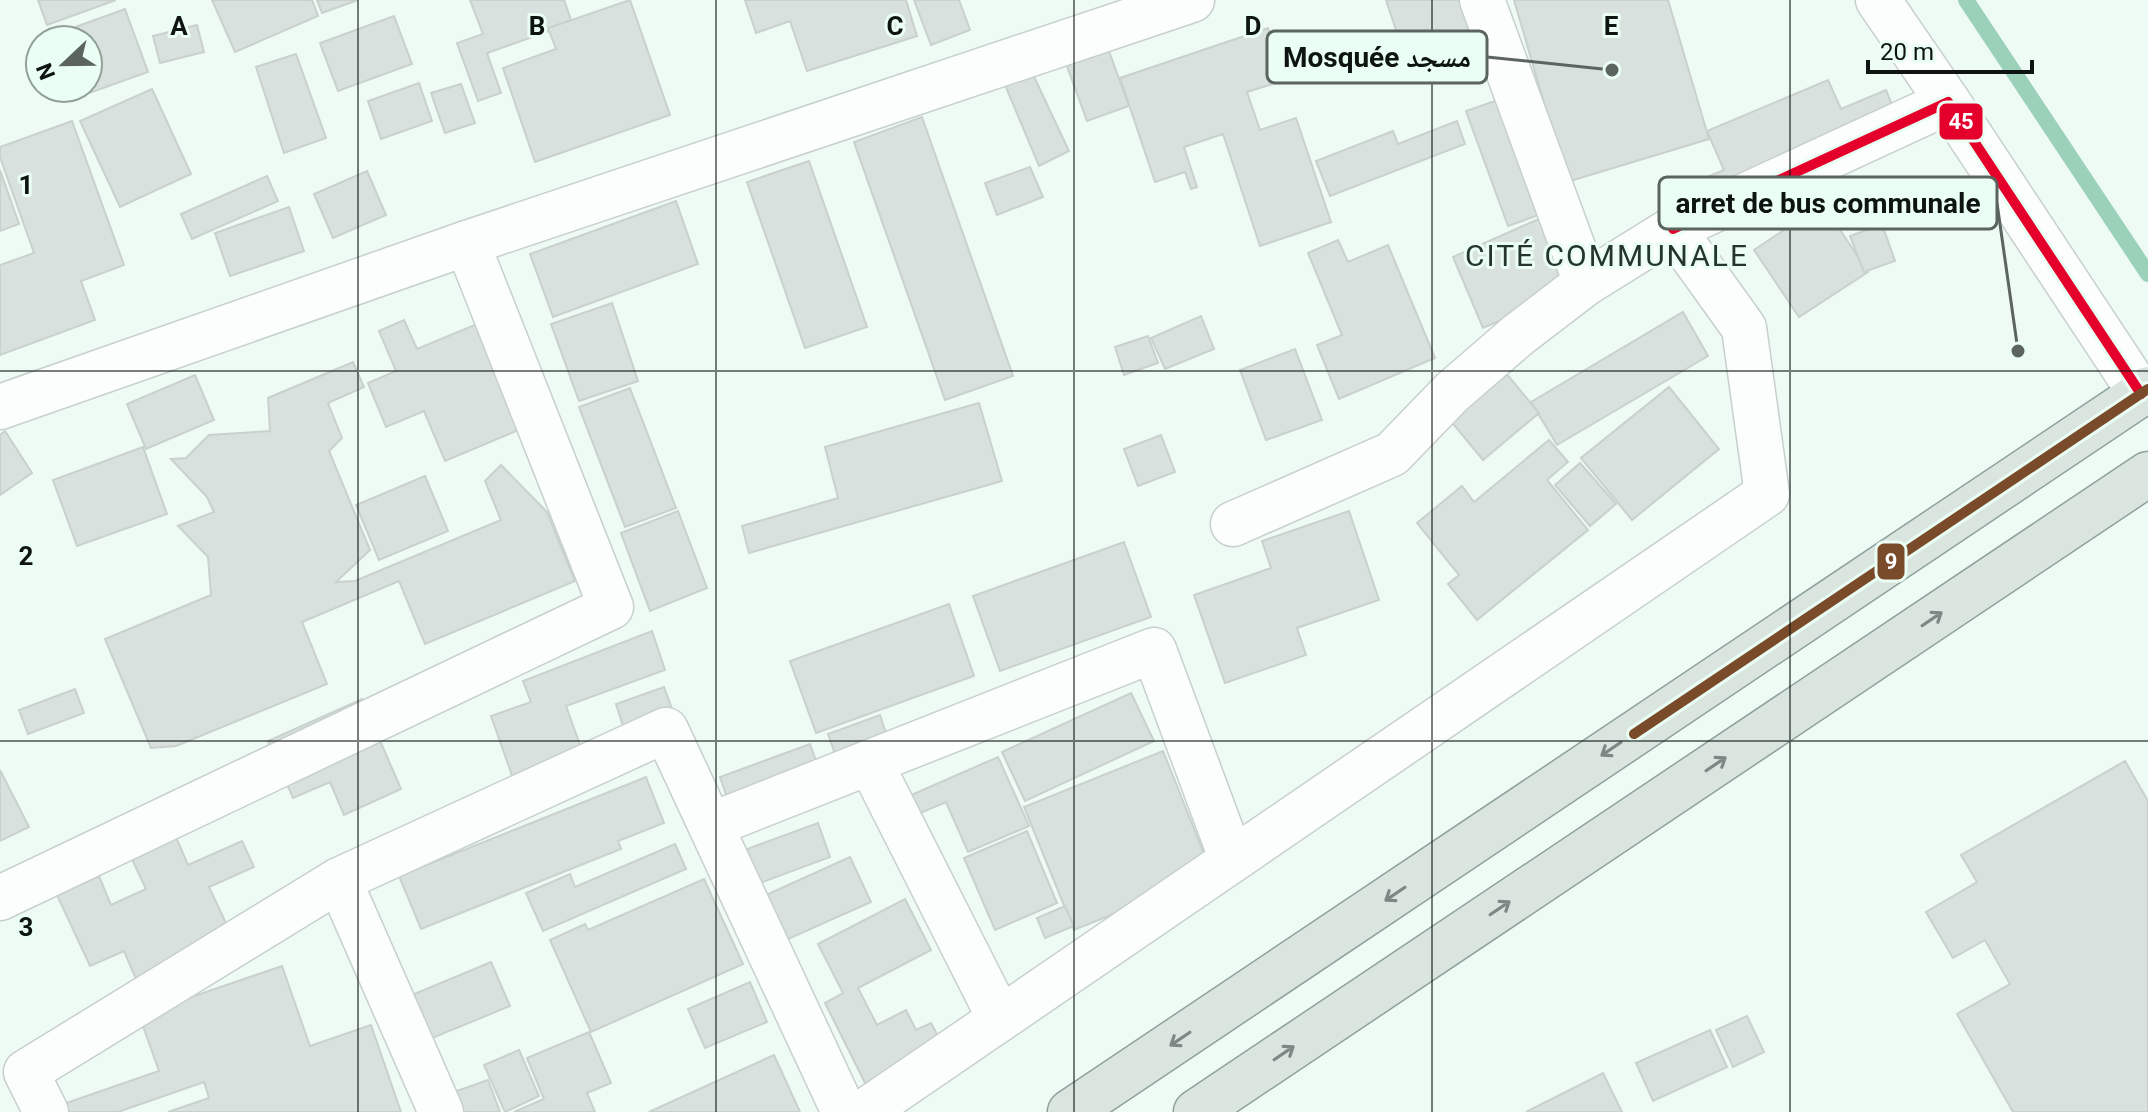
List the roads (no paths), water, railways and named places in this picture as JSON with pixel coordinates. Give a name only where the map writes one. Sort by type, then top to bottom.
[{"type":"main road","points":[[1070,1112],[2144,391]]},
{"type":"main road","points":[[1196,1112],[2148,474]]},
{"type":"street","points":[[0,407],[467,243],[1192,0]]},
{"type":"street","points":[[1482,0],[1586,283]]},
{"type":"street","points":[[1878,0],[2144,391]]},
{"type":"street","points":[[1233,524],[1392,454],[1452,392],[1518,335],[1586,283],[1673,229],[1948,102]]},
{"type":"street","points":[[864,1112],[1767,494],[1744,328],[1673,229]]},
{"type":"street","points":[[0,898],[611,607],[467,243]]},
{"type":"street","points":[[711,825],[1154,650],[1232,860]]},
{"type":"street","points":[[46,1112],[26,1072],[339,880],[666,730],[844,1112]]},
{"type":"street","points":[[870,762],[1000,1019]]},
{"type":"street","points":[[339,880],[441,1112]]},
{"type":"waterway","points":[[1966,0],[2148,274]]},
{"type":"place","name":"Mosquée مسجد","points":[[1612,70]]},
{"type":"place","name":"arret de bus communale","points":[[2018,351]]},
{"type":"district","name":"CITÉ COMMUNALE","points":[[1607,255]]}]
